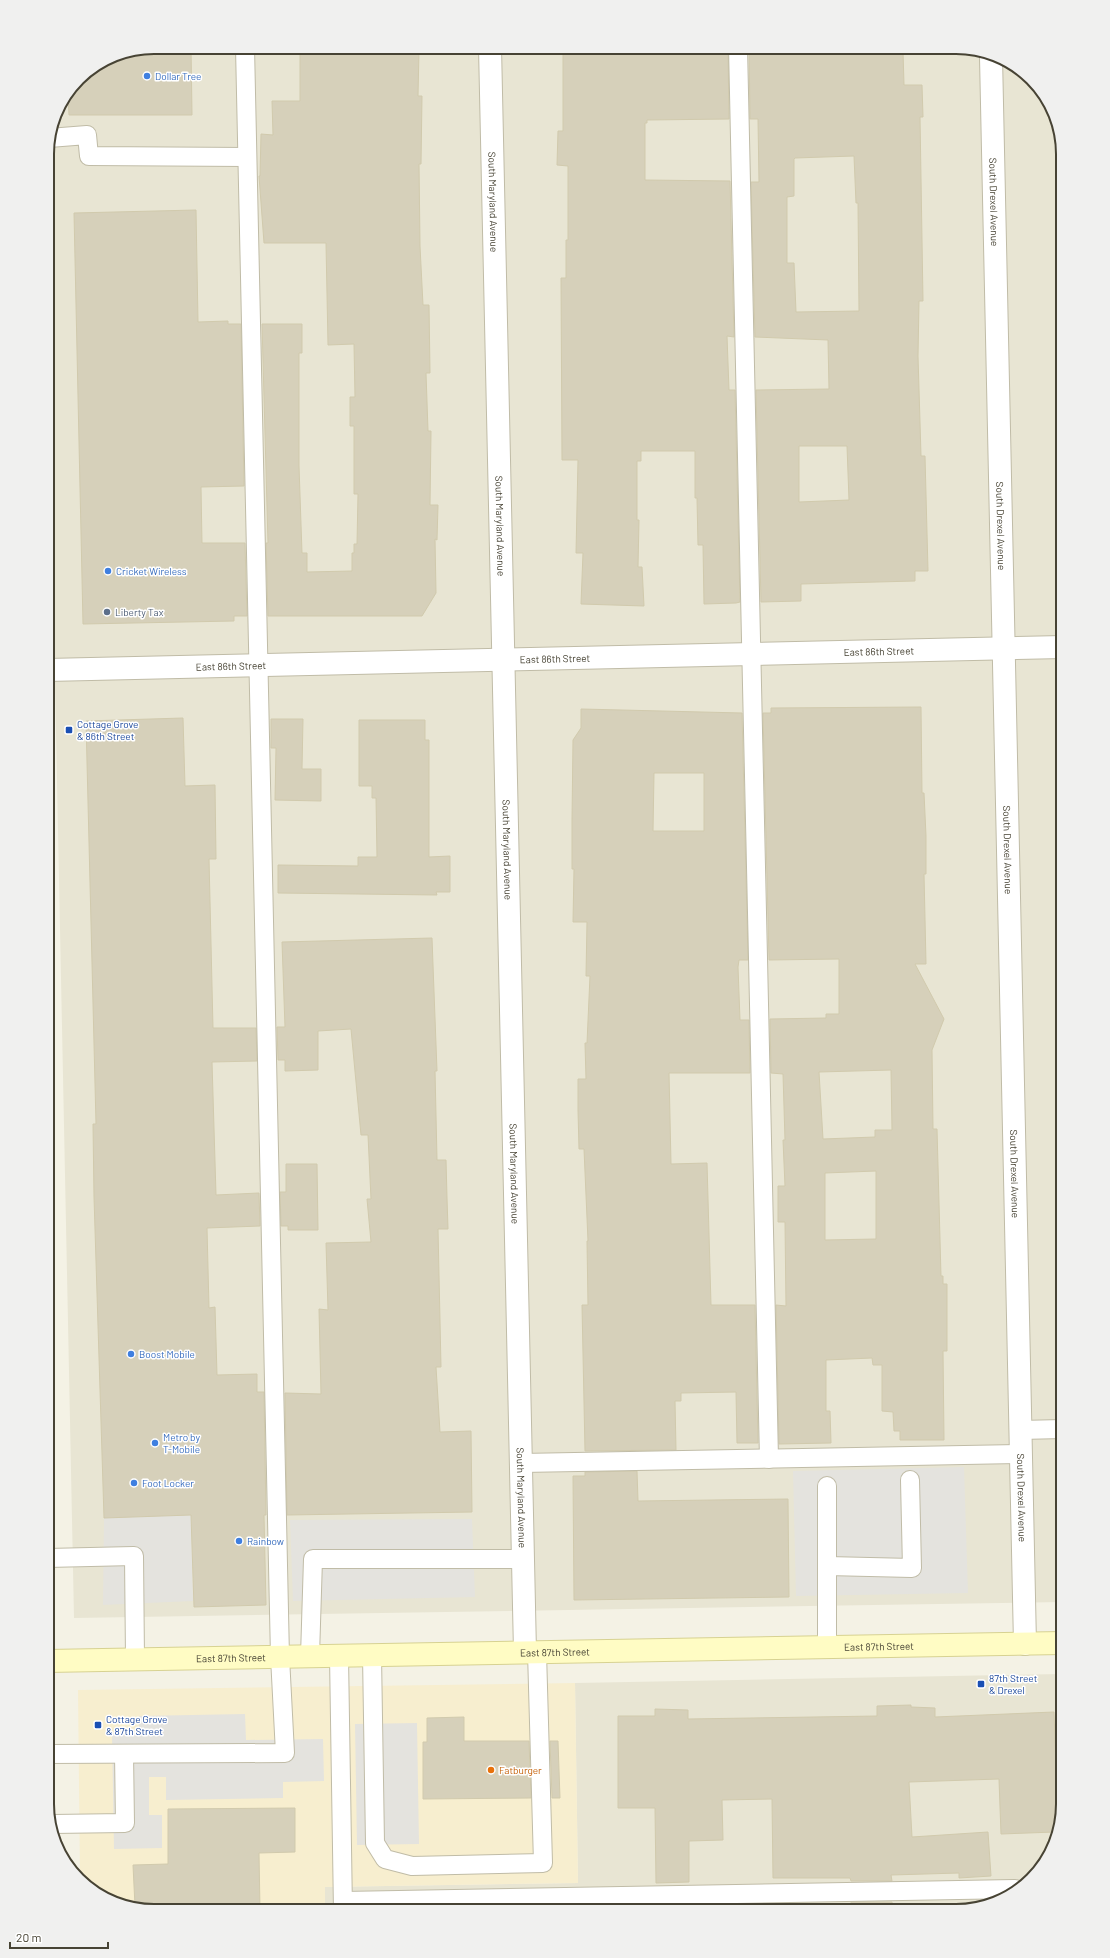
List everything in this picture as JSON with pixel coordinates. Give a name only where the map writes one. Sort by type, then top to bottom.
[{"type":"main road","name":"East 87th Street","points":[[54,1661],[1056,1643]]},
{"type":"street","name":"South Maryland Avenue","points":[[490,54],[523,1559],[531,1652]]},
{"type":"street","name":"South Drexel Avenue","points":[[991,60],[1025,1644]]},
{"type":"street","name":"East 86th Street","points":[[54,670],[1056,647]]},
{"type":"lane","points":[[54,1754],[285,1753],[280,1657],[245,54]]},
{"type":"lane","points":[[738,54],[768,1459]]},
{"type":"lane","points":[[56,138],[87,135],[89,156],[247,157]]},
{"type":"lane","points":[[1020,1430],[1056,1429]]},
{"type":"lane","points":[[521,1463],[1020,1454]]},
{"type":"lane","points":[[827,1566],[912,1568],[910,1480]]},
{"type":"lane","points":[[827,1486],[827,1647]]},
{"type":"lane","points":[[54,1558],[134,1556],[135,1659]]},
{"type":"lane","points":[[310,1656],[313,1559],[523,1559]]},
{"type":"lane","points":[[372,1655],[375,1843],[385,1859],[412,1866],[420,1866],[543,1863],[531,1652]]},
{"type":"lane","points":[[339,1656],[343,1904]]},
{"type":"lane","points":[[56,1824],[125,1824],[124,1754]]},
{"type":"lane","points":[[422,1904],[1008,1889]]},
{"type":"shaded area","points":[[148,54],[962,54],[988,59],[1000,64],[1022,79],[1031,88],[1046,110],[1054,135],[1056,154],[1056,1602],[74,1618],[54,633],[54,148],[57,128],[67,104],[83,83],[110,64],[122,59]]},
{"type":"shaded area","points":[[964,1467],[968,1593],[796,1596],[793,1471]]},
{"type":"shaded area","points":[[191,1515],[193,1601],[103,1605],[104,1518]]},
{"type":"shaded area","points":[[472,1519],[475,1597],[293,1601],[290,1520]]},
{"type":"shaded area","points":[[1056,1674],[1056,1804],[1053,1830],[1043,1854],[1022,1879],[1000,1894],[988,1899],[969,1903],[325,1904],[324,1887],[578,1883],[575,1683]]},
{"type":"shaded area","points":[[575,1683],[578,1883],[325,1887],[325,1904],[148,1904],[122,1899],[99,1887],[80,1871],[78,1690]]},
{"type":"shaded area","points":[[245,1714],[246,1740],[323,1739],[324,1781],[283,1782],[283,1798],[166,1800],[166,1777],[149,1777],[149,1815],[162,1815],[162,1848],[114,1849],[112,1733],[139,1732],[139,1716]]},
{"type":"shaded area","points":[[417,1723],[419,1844],[357,1845],[355,1724]]},
{"type":"building","points":[[148,54],[191,54],[192,115],[69,115],[68,102],[83,83],[110,64],[122,59]]},
{"type":"building","points":[[300,54],[419,54],[418,96],[422,96],[421,164],[419,164],[420,246],[423,305],[429,305],[430,373],[426,373],[428,431],[431,431],[430,505],[438,505],[437,540],[435,539],[436,593],[422,616],[268,616],[266,543],[268,543],[262,324],[302,324],[302,353],[299,353],[299,466],[302,553],[307,553],[307,572],[352,571],[352,553],[354,553],[354,544],[357,544],[358,494],[354,494],[354,426],[350,426],[350,397],[355,397],[354,344],[328,345],[326,243],[264,243],[259,176],[261,134],[273,135],[272,101],[300,101]]},
{"type":"building","points":[[563,54],[728,54],[729,119],[647,120],[647,123],[645,123],[645,180],[730,181],[734,337],[727,336],[729,390],[735,390],[740,602],[704,604],[703,545],[698,545],[697,498],[695,498],[695,451],[641,451],[641,461],[637,461],[637,520],[639,520],[638,567],[642,567],[644,606],[581,604],[583,553],[576,553],[578,460],[562,460],[561,278],[566,278],[566,240],[568,240],[568,166],[557,165],[558,131],[563,131]]},
{"type":"building","points":[[749,54],[903,54],[904,85],[922,85],[923,117],[920,117],[923,301],[919,301],[918,356],[921,456],[925,456],[928,571],[915,571],[915,581],[801,584],[801,601],[761,602],[756,390],[829,389],[828,340],[755,337],[751,182],[759,182],[758,119],[750,119]],"holes":[[[854,156],[856,203],[858,203],[859,311],[796,312],[794,263],[787,263],[787,197],[794,196],[794,159]],[[799,446],[847,446],[849,500],[799,502]]]},
{"type":"building","points":[[196,210],[198,322],[228,321],[228,324],[241,324],[244,486],[201,487],[202,543],[245,543],[247,616],[234,616],[234,621],[83,624],[74,213]]},
{"type":"building","points":[[921,707],[922,793],[924,793],[926,836],[926,874],[924,874],[926,964],[915,964],[944,1019],[932,1050],[933,1129],[937,1129],[941,1276],[943,1276],[943,1284],[947,1284],[947,1351],[943,1351],[944,1440],[900,1440],[900,1431],[894,1431],[893,1412],[882,1411],[882,1365],[873,1365],[872,1358],[826,1360],[826,1411],[830,1411],[831,1443],[779,1444],[776,1305],[786,1306],[785,1222],[778,1222],[778,1186],[785,1186],[783,1140],[785,1140],[783,1074],[771,1073],[770,1019],[826,1018],[826,1014],[839,1014],[839,959],[769,960],[763,713],[771,713],[771,708]],"holes":[[[891,1070],[892,1130],[875,1130],[875,1137],[823,1139],[819,1072]],[[876,1171],[876,1239],[825,1240],[825,1173]]]},
{"type":"building","points":[[581,709],[742,713],[748,960],[739,960],[738,967],[740,1020],[749,1020],[750,1073],[669,1073],[671,1164],[707,1163],[711,1305],[755,1305],[758,1443],[737,1443],[736,1392],[681,1393],[681,1401],[675,1401],[676,1450],[585,1451],[582,1305],[588,1305],[588,1241],[584,1149],[579,1149],[578,1079],[586,1079],[585,1043],[587,1043],[590,976],[586,976],[587,922],[573,922],[574,869],[572,869],[573,740],[581,728]],"holes":[[[654,773],[704,773],[704,831],[653,831]]]},
{"type":"building","points":[[183,718],[185,786],[215,785],[216,859],[209,859],[213,1028],[256,1028],[257,1061],[212,1062],[216,1195],[259,1193],[260,1226],[207,1228],[209,1308],[215,1307],[217,1375],[257,1374],[257,1392],[264,1392],[266,1605],[194,1607],[191,1515],[104,1518],[94,1197],[93,1124],[96,1124],[86,721]]},
{"type":"building","points":[[271,719],[303,719],[302,769],[321,769],[321,801],[275,800],[276,748],[271,748]]},
{"type":"building","points":[[359,720],[425,720],[425,740],[429,740],[429,857],[450,856],[450,892],[436,892],[437,895],[278,893],[278,865],[358,866],[358,857],[377,857],[376,798],[372,798],[372,786],[359,786]]},
{"type":"building","points":[[432,938],[437,1071],[435,1071],[437,1160],[446,1160],[448,1229],[438,1229],[441,1367],[436,1367],[440,1432],[471,1431],[472,1512],[287,1515],[285,1393],[321,1394],[319,1309],[328,1310],[326,1243],[371,1242],[367,1199],[371,1199],[368,1135],[361,1135],[351,1029],[318,1031],[318,1070],[285,1071],[285,1060],[278,1060],[277,1027],[285,1027],[282,942]]},
{"type":"building","points":[[286,1164],[317,1164],[318,1230],[288,1230],[288,1226],[281,1226],[280,1192],[286,1192]]},
{"type":"building","points":[[637,1471],[638,1501],[788,1499],[789,1597],[574,1600],[573,1476],[585,1476],[585,1472]]},
{"type":"building","points":[[911,1705],[911,1707],[935,1708],[935,1717],[1054,1712],[1056,1804],[1052,1832],[1001,1834],[999,1779],[909,1782],[912,1837],[988,1832],[991,1876],[959,1878],[959,1873],[891,1875],[892,1881],[851,1881],[850,1878],[773,1878],[772,1799],[722,1800],[723,1840],[689,1841],[689,1882],[656,1883],[655,1808],[618,1808],[618,1716],[655,1716],[655,1709],[688,1710],[688,1719],[877,1716],[877,1706]]},
{"type":"building","name":"Fatburger","points":[[464,1717],[464,1741],[529,1741],[531,1798],[423,1799],[423,1742],[427,1742],[427,1718]]},
{"type":"building","points":[[550,1741],[558,1741],[560,1798],[552,1798]]},
{"type":"building","points":[[295,1808],[295,1852],[259,1853],[260,1904],[148,1904],[135,1902],[133,1865],[168,1864],[168,1809]]},
{"type":"building","points":[[851,1902],[892,1902],[892,1904],[851,1904]]},
{"type":"place","name":"Dollar Tree","points":[[147,76]]},
{"type":"place","name":"Cricket Wireless","points":[[108,571]]},
{"type":"place","name":"Liberty Tax","points":[[107,612]]},
{"type":"place","name":"Cottage Grove & 86th Street","points":[[69,730]]},
{"type":"place","name":"Boost Mobile","points":[[131,1354]]},
{"type":"place","name":"Metro by T-Mobile","points":[[155,1443]]},
{"type":"place","name":"Foot Locker","points":[[134,1483]]},
{"type":"place","name":"Rainbow","points":[[239,1541]]},
{"type":"place","name":"87th Street & Drexel","points":[[981,1684]]},
{"type":"place","name":"Cottage Grove & 87th Street","points":[[98,1725]]},
{"type":"place","name":"Fatburger","points":[[491,1770]]}]
